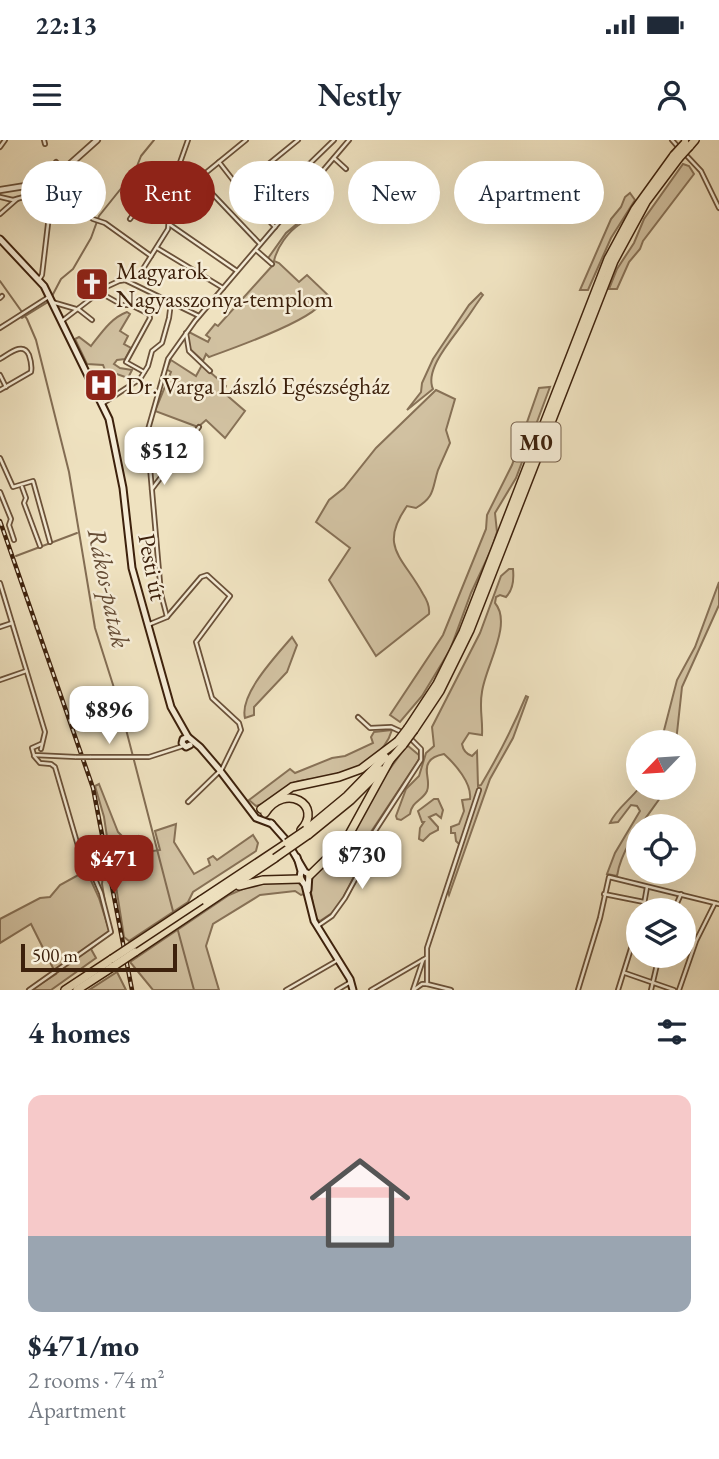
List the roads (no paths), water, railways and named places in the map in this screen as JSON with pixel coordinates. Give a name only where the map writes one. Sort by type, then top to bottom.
[{"type":"highway","name":"M0","points":[[65,990],[202,904],[273,856],[287,843],[307,832],[354,790],[400,743],[440,691],[470,630],[611,268],[646,202],[689,142]]},
{"type":"highway","name":"M0","points":[[202,904],[217,897],[351,800],[391,758],[400,743]]},
{"type":"highway","points":[[261,813],[292,787],[339,777],[361,769],[400,743]]},
{"type":"highway","points":[[217,897],[255,881],[305,877],[346,840],[391,758]]},
{"type":"highway","points":[[261,813],[284,798],[300,800],[307,810],[308,818],[304,828],[287,843]]},
{"type":"highway","name":"M0","points":[[77,990],[113,962]]},
{"type":"main road","name":"Pesti út","points":[[0,239],[39,280],[102,404],[114,439],[131,560],[147,624],[168,699],[187,742]]},
{"type":"main road","points":[[187,742],[204,752],[245,803],[261,813],[284,836],[305,877],[311,912],[317,926],[351,982],[353,990]]},
{"type":"street","points":[[0,147],[5,140]]},
{"type":"street","points":[[73,161],[97,140]]},
{"type":"street","points":[[180,161],[188,140]]},
{"type":"street","points":[[215,165],[246,140]]},
{"type":"street","points":[[272,161],[298,140]]},
{"type":"street","points":[[313,161],[334,140]]},
{"type":"street","points":[[167,617],[161,594],[147,433],[170,355],[198,316],[349,140]]},
{"type":"street","points":[[672,140],[701,172],[719,208]]},
{"type":"street","points":[[334,158],[346,169]]},
{"type":"street","points":[[219,162],[229,175]]},
{"type":"street","points":[[0,190],[21,187]]},
{"type":"street","points":[[0,197],[8,200],[21,198]]},
{"type":"street","points":[[215,198],[260,244]]},
{"type":"street","points":[[0,214],[17,199]]},
{"type":"street","points":[[39,280],[42,275],[48,224]]},
{"type":"street","points":[[106,224],[151,256]]},
{"type":"street","points":[[135,284],[169,224],[237,271]]},
{"type":"street","points":[[272,224],[275,227]]},
{"type":"street","points":[[156,248],[223,288]]},
{"type":"street","points":[[256,249],[272,264]]},
{"type":"street","points":[[61,321],[113,283],[127,281],[138,275]]},
{"type":"street","points":[[127,281],[198,316]]},
{"type":"street","points":[[99,292],[156,319]]},
{"type":"street","points":[[0,328],[50,299],[76,308],[92,320]]},
{"type":"street","points":[[102,404],[135,385],[144,372],[152,351],[159,348],[166,331],[171,302]]},
{"type":"street","points":[[56,310],[55,306],[59,303]]},
{"type":"street","points":[[144,372],[127,362],[150,316]]},
{"type":"street","points":[[186,333],[190,353],[210,371]]},
{"type":"street","points":[[0,359],[18,349],[24,349],[28,352],[33,369],[0,390]]},
{"type":"street","points":[[0,375],[6,387]]},
{"type":"street","points":[[152,489],[199,427]]},
{"type":"street","points":[[147,433],[188,442]]},
{"type":"street","points":[[0,458],[13,487],[33,481],[50,542]]},
{"type":"street","points":[[0,478],[6,472]]},
{"type":"street","points":[[22,486],[26,498],[24,503],[40,546]]},
{"type":"street","points":[[0,492],[11,519],[9,525],[14,540]]},
{"type":"street","points":[[26,498],[37,495]]},
{"type":"street","points":[[147,624],[167,617],[201,577],[210,576],[230,596],[196,642],[212,698],[241,728],[220,771],[188,802]]},
{"type":"street","points":[[0,583],[44,732],[44,741],[38,753],[41,764],[55,766],[83,863],[101,893],[111,932],[29,990]]},
{"type":"street","points":[[0,627],[12,623]]},
{"type":"street","points":[[0,680],[26,671]]},
{"type":"street","points":[[317,926],[332,916],[345,898],[364,863],[373,834],[422,756],[416,743],[399,730],[391,727],[372,729],[364,725],[358,717]]},
{"type":"street","points":[[38,753],[76,757],[139,758],[154,756],[187,742]]},
{"type":"street","points":[[414,990],[479,790]]},
{"type":"street","points":[[578,990],[600,918],[607,879],[611,876],[717,903],[696,941],[679,990]]},
{"type":"street","points":[[646,898],[647,887]]},
{"type":"street","points":[[604,894],[626,898]]},
{"type":"street","points":[[679,898],[681,894]]},
{"type":"street","points":[[424,959],[427,984]]},
{"type":"street","points":[[371,990],[424,959]]},
{"type":"street","points":[[286,990],[338,960]]},
{"type":"street","points":[[618,990],[626,968]]},
{"type":"street","points":[[651,990],[656,968]]},
{"type":"street","points":[[625,972],[674,990]]},
{"type":"street","points":[[337,990],[351,982]]},
{"type":"street","points":[[414,990],[422,984],[451,990]]},
{"type":"waterway","points":[[51,298],[61,279],[73,269],[91,238],[99,216],[135,171],[141,156],[154,140]]},
{"type":"waterway","name":"Rákos-patak","points":[[0,281],[27,319],[36,340],[69,472],[95,628],[121,710],[174,915]]},
{"type":"waterway","points":[[22,318],[48,302]]},
{"type":"waterway","points":[[0,326],[8,321]]},
{"type":"waterway","points":[[16,556],[77,533]]},
{"type":"waterway","points":[[105,858],[102,884],[105,902]]},
{"type":"waterway","name":"Rákos-patak","points":[[177,927],[194,990]]},
{"type":"railway","points":[[0,521],[93,788],[132,990]]},
{"type":"place","name":"Magyarok Nagyasszonya-templom","points":[[92,284]]},
{"type":"place","name":"Dr. Varga László Egészségház","points":[[101,385]]}]
